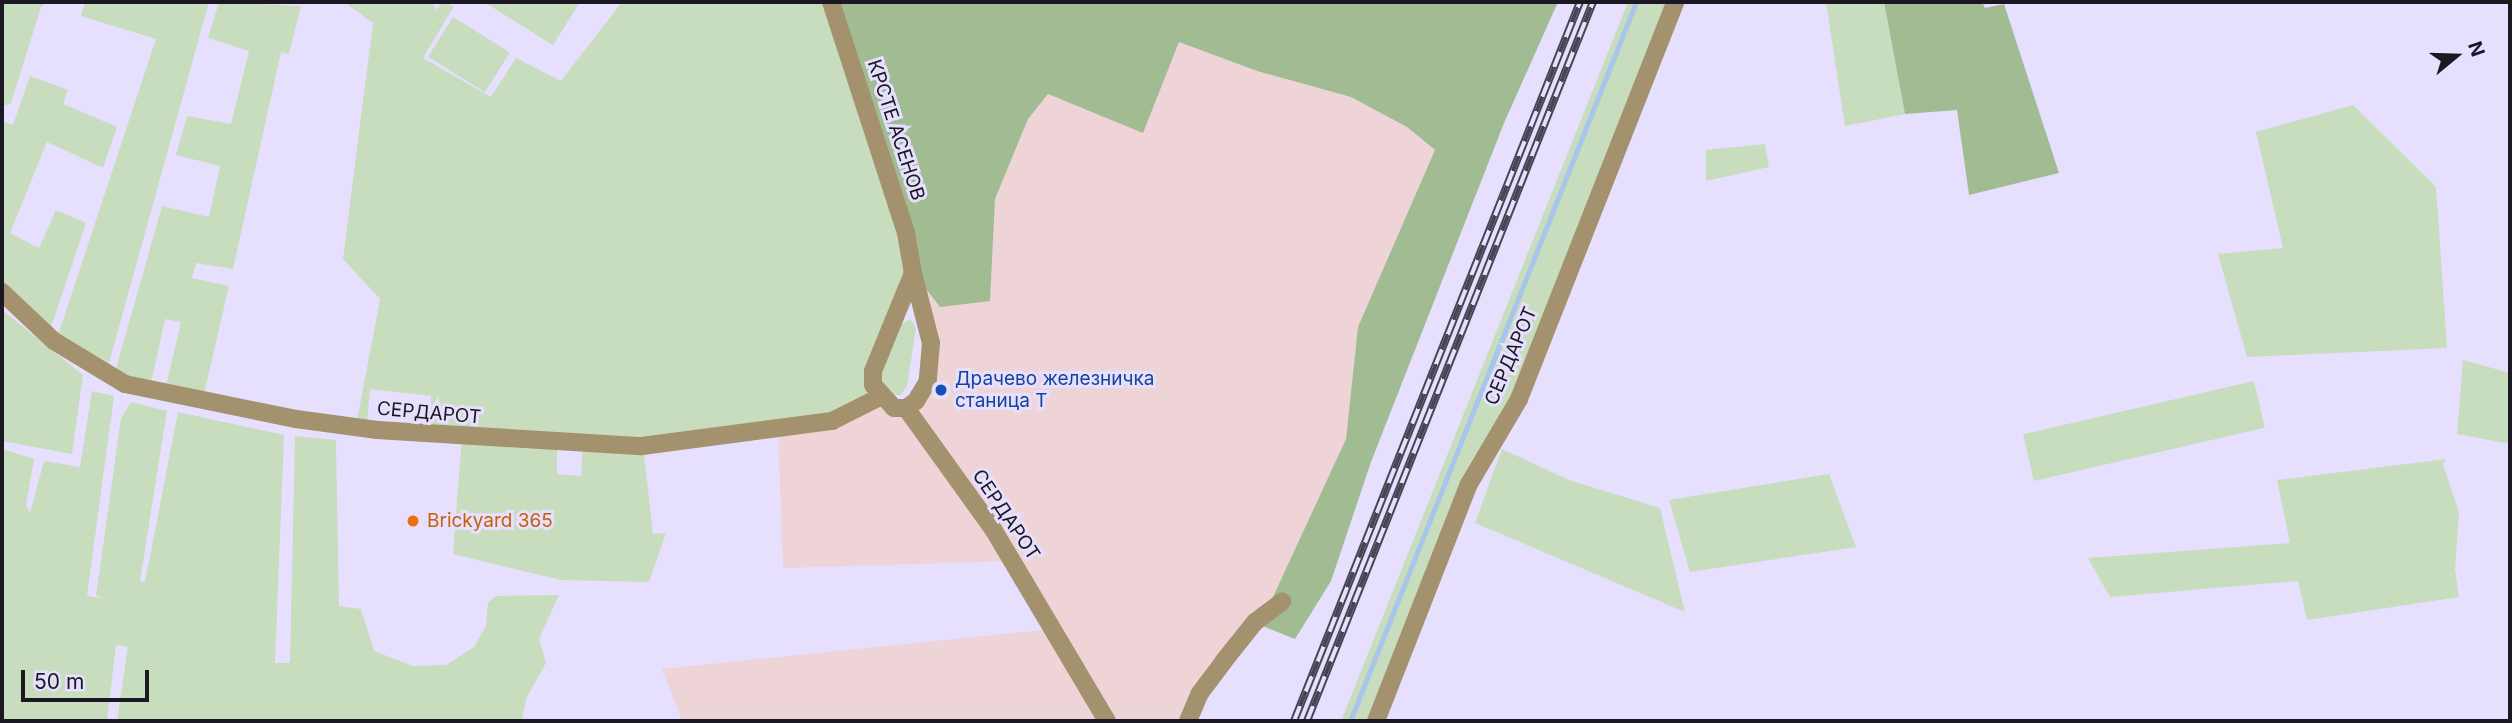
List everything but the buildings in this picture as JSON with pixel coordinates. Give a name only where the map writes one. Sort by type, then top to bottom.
[{"type":"street","name":"КРСТЕ АСЕНОВ","points":[[831,2],[906,233],[931,343],[928,382],[906,408]]},
{"type":"street","name":"СЕРДАРОТ","points":[[1376,721],[1469,484],[1519,399],[1675,2]]},
{"type":"street","points":[[906,408],[894,408],[880,397],[873,386],[873,371],[913,273]]},
{"type":"street","name":"СЕРДАРОТ","points":[[2,292],[54,341],[125,384],[285,417],[377,430],[642,446],[832,421],[880,397]]},
{"type":"street","name":"СЕРДАРОТ","points":[[906,408],[993,529],[1107,721]]},
{"type":"street","points":[[1188,721],[1200,693],[1223,662],[1255,622],[1282,602]]},
{"type":"shaded area","points":[[1179,42],[1257,71],[1351,97],[1407,127],[1435,151],[1359,327],[1346,439],[1260,625],[1188,721],[682,721],[662,669],[1052,629],[1013,561],[783,568],[778,429],[880,397],[894,408],[928,381],[913,273],[990,301],[995,199],[1028,119],[1048,94],[1143,132]]},
{"type":"green space","points":[[2,2],[47,2],[41,7],[11,103],[3,106]]},
{"type":"green space","points":[[85,2],[209,2],[109,363],[58,335],[156,39],[81,16]]},
{"type":"green space","points":[[219,2],[301,6],[289,54],[281,52],[233,269],[196,263],[192,278],[229,286],[204,394],[166,386],[181,322],[165,319],[151,383],[117,373],[117,365],[162,206],[209,217],[220,166],[176,155],[187,116],[231,124],[249,51],[208,38]]},
{"type":"green space","points":[[344,2],[431,2],[437,10],[442,2],[454,6],[423,58],[491,97],[516,58],[561,81],[622,2],[831,2],[913,273],[881,351],[880,397],[845,417],[643,446],[653,534],[666,533],[649,582],[561,580],[453,554],[462,437],[432,434],[431,396],[370,389],[367,423],[357,421],[380,299],[343,259],[373,23]],"holes":[[[557,443],[583,445],[581,476],[557,474]]]},
{"type":"green space","points":[[484,2],[580,2],[553,45]]},
{"type":"green space","points":[[835,2],[1558,2],[1504,123],[1371,462],[1331,581],[1295,639],[1260,625],[1346,439],[1358,327],[1435,150],[1407,127],[1351,97],[1257,71],[1179,42],[1143,133],[1048,94],[1028,119],[995,199],[990,301],[940,307],[920,281]]},
{"type":"green space","points":[[1628,2],[1675,2],[1519,399],[1469,484],[1376,721],[1341,721]]},
{"type":"green space","points":[[1826,2],[1884,2],[1905,114],[1845,126]]},
{"type":"green space","points":[[1884,2],[1982,2],[1985,8],[2004,4],[2059,173],[1969,195],[1957,110],[1905,114]]},
{"type":"green space","points":[[453,17],[510,53],[485,92],[428,57]]},
{"type":"green space","points":[[30,76],[68,90],[63,104],[117,127],[103,168],[47,142],[10,233],[39,248],[56,210],[86,223],[50,330],[2,289],[2,122],[13,125]]},
{"type":"green space","points":[[2353,105],[2436,187],[2447,348],[2247,357],[2218,254],[2283,248],[2256,132]]},
{"type":"green space","points":[[1765,144],[1769,167],[1706,181],[1706,150]]},
{"type":"green space","points":[[2,310],[83,375],[72,454],[2,441]]},
{"type":"green space","points":[[910,319],[916,328],[907,386],[901,395],[890,395],[878,377],[900,325]]},
{"type":"green space","points":[[2463,360],[2510,373],[2510,444],[2457,434]]},
{"type":"green space","points":[[2254,381],[2265,428],[2034,481],[2023,434]]},
{"type":"green space","points":[[92,391],[114,396],[87,596],[107,599],[96,596],[121,418],[131,402],[167,411],[140,581],[145,582],[178,412],[284,435],[275,663],[290,663],[295,436],[336,440],[339,606],[361,609],[374,651],[413,666],[446,665],[474,647],[486,626],[488,602],[497,596],[559,595],[539,639],[546,663],[526,699],[522,721],[117,721],[128,647],[116,645],[107,721],[2,721],[2,449],[34,459],[26,505],[30,513],[44,461],[80,467]]},
{"type":"green space","points":[[1502,449],[1569,480],[1660,508],[1685,612],[1475,523]]},
{"type":"green space","points":[[2446,459],[2443,465],[2459,512],[2455,569],[2459,597],[2307,620],[2298,581],[2110,597],[2088,558],[2290,543],[2277,480]]},
{"type":"green space","points":[[1829,474],[1856,547],[1690,572],[1669,500]]},
{"type":"waterway","points":[[1350,721],[1636,2]]},
{"type":"railway","points":[[1294,721],[1580,2]]},
{"type":"railway","points":[[1307,721],[1593,2]]},
{"type":"place","name":"Драчево железничка станица Т","points":[[941,390]]},
{"type":"place","name":"Brickyard 365","points":[[413,521]]}]
